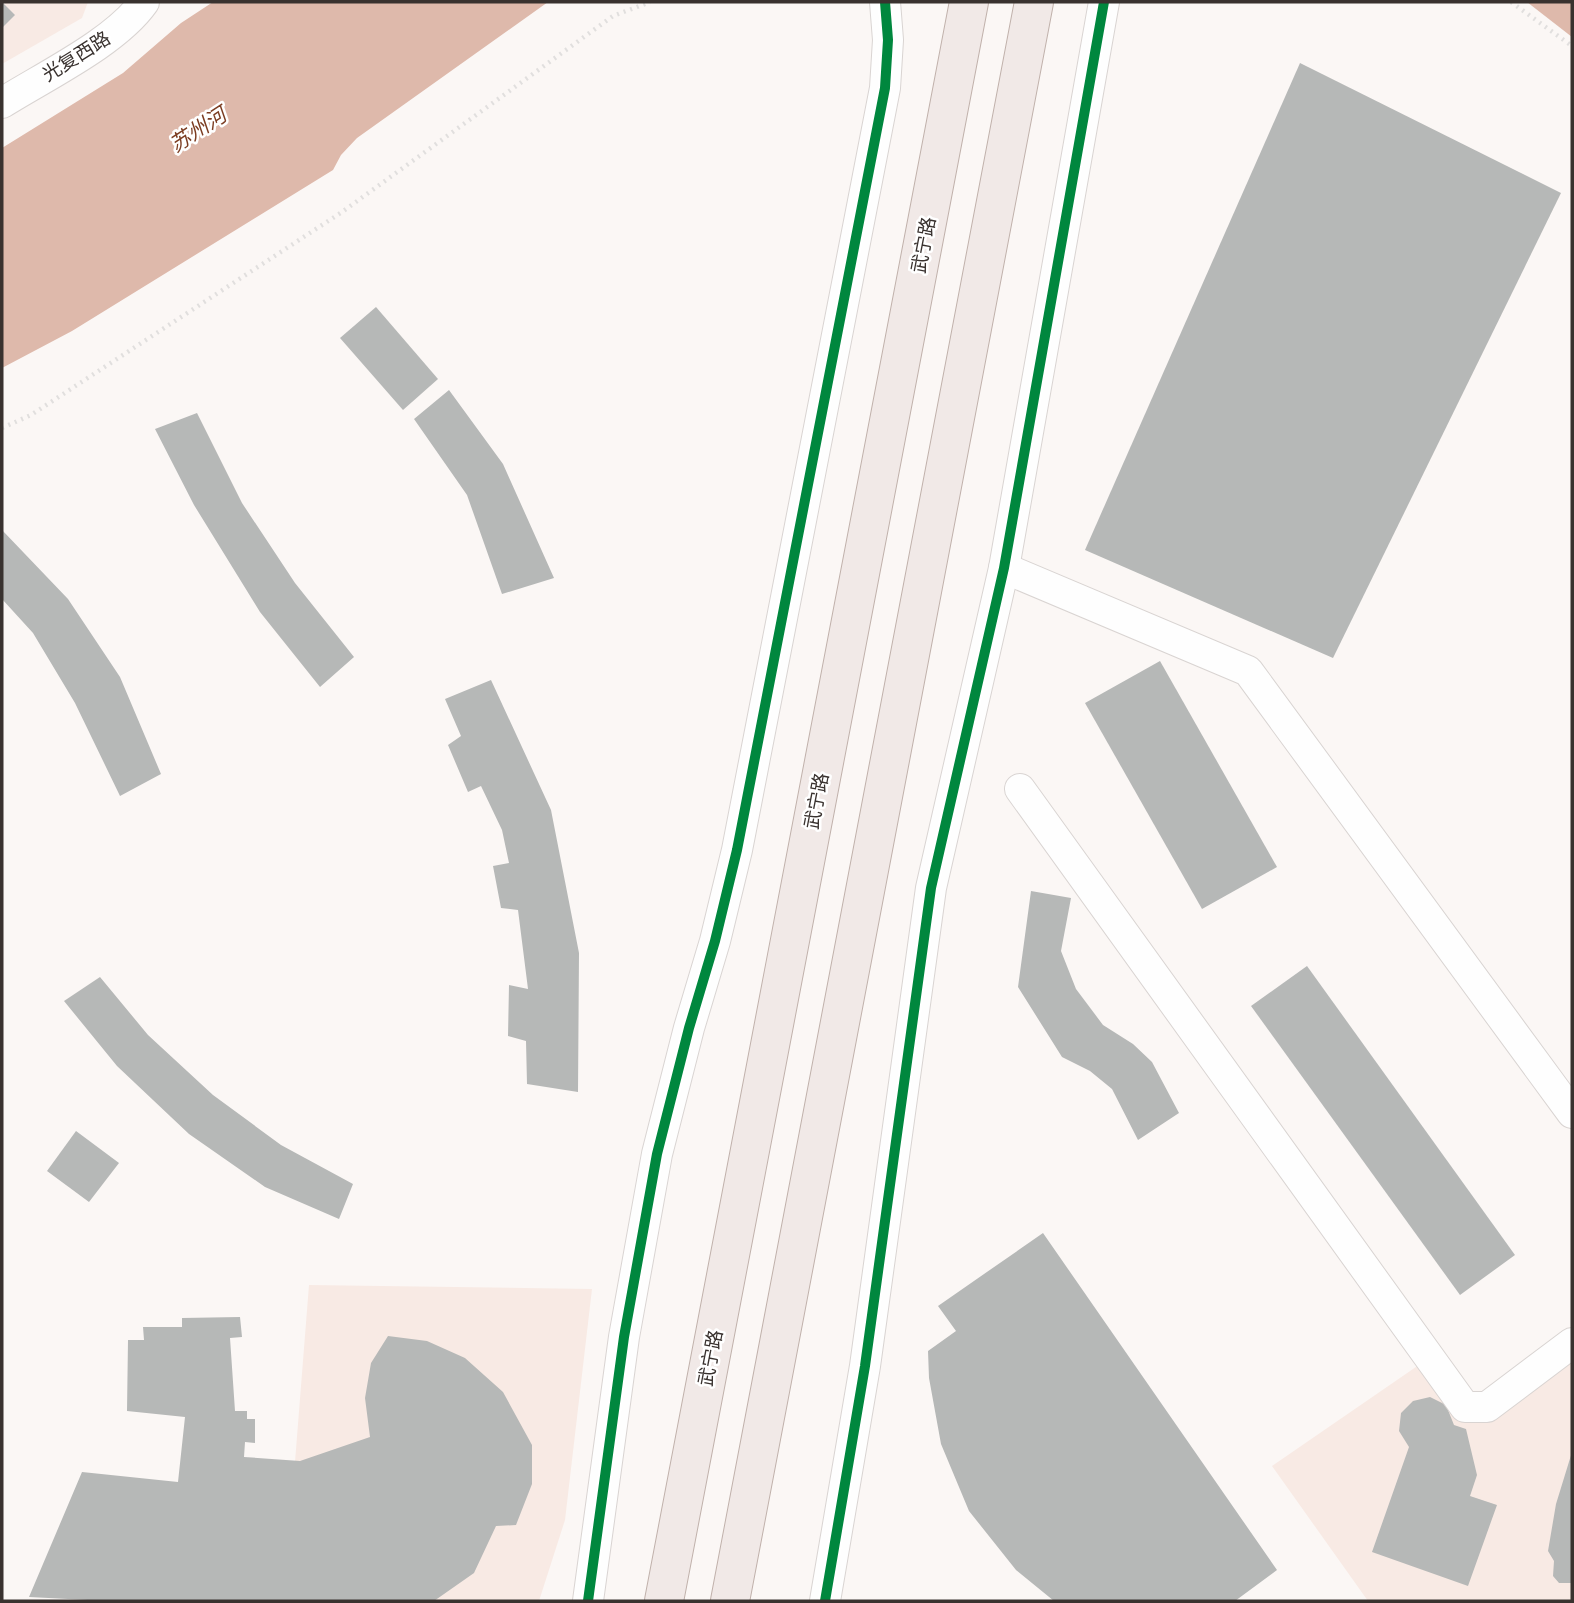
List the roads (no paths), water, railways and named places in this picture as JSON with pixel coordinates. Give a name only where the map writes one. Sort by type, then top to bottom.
[{"type":"main road","name":"武宁路","points":[[664,1601],[969,2]]},
{"type":"main road","points":[[730,1601],[1034,2]]},
{"type":"street","name":"光复西路","points":[[2,103],[115,32],[133,18],[144,2]]},
{"type":"street","points":[[588,1601],[624,1337],[657,1154],[685,1041],[715,942],[737,850],[886,88],[886,2]]},
{"type":"street","points":[[825,1601],[865,1366],[902,1081],[931,888],[1004,568],[1104,2]]},
{"type":"street","points":[[1004,568],[1248,671],[1572,1113]]},
{"type":"street","points":[[1020,789],[1465,1407],[1487,1407],[1572,1343]]},
{"type":"water","name":"苏州河","points":[[213,2],[548,2],[357,138],[341,155],[333,170],[72,331],[2,368],[2,148],[123,73],[181,23]]},
{"type":"water","points":[[1527,2],[1572,2],[1572,37]]}]
